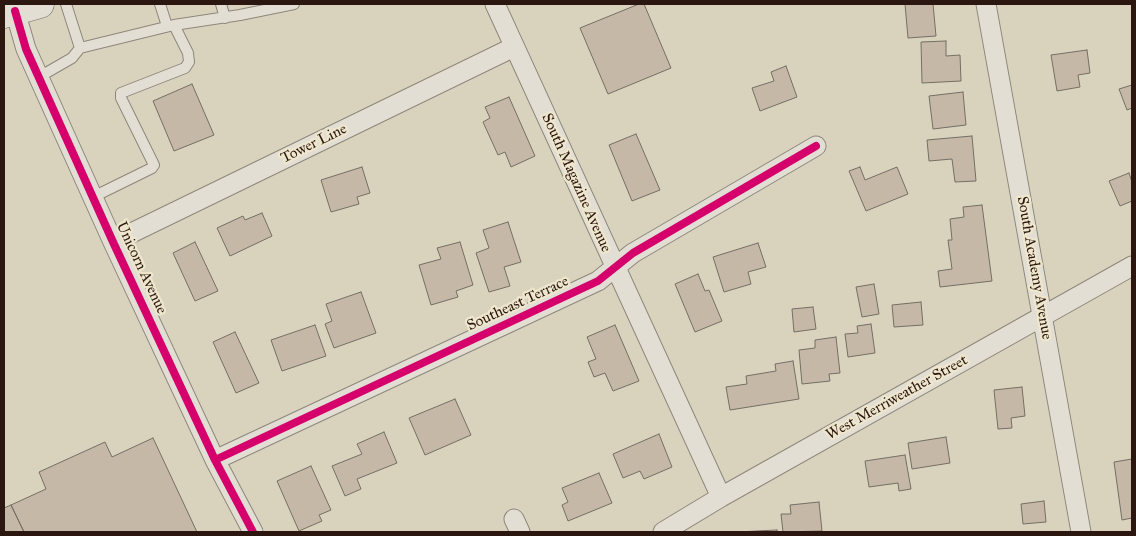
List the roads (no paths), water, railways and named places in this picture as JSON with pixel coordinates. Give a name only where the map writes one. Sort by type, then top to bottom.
[{"type":"main road","points":[[9,13],[40,4]]},
{"type":"street","name":"South Magazine Avenue","points":[[495,4],[721,497]]},
{"type":"street","name":"South Academy Avenue","points":[[986,4],[1081,532]]},
{"type":"street","name":"Unicorn Avenue","points":[[9,13],[215,460],[253,532]]},
{"type":"street","name":"Tower Line","points":[[113,242],[514,47]]},
{"type":"street","name":"Southeast Terrace","points":[[215,460],[598,282],[633,253],[816,146]]},
{"type":"street","name":"West Merriweather Street","points":[[663,532],[721,497],[1132,266]]},
{"type":"lane","points":[[66,4],[80,48]]},
{"type":"lane","points":[[93,197],[152,168],[154,165],[121,98],[121,93],[185,68],[189,62],[188,53],[170,25],[160,4]]},
{"type":"lane","points":[[221,4],[225,18]]},
{"type":"lane","points":[[39,76],[72,58],[80,48],[170,25],[225,18],[294,4]]}]
